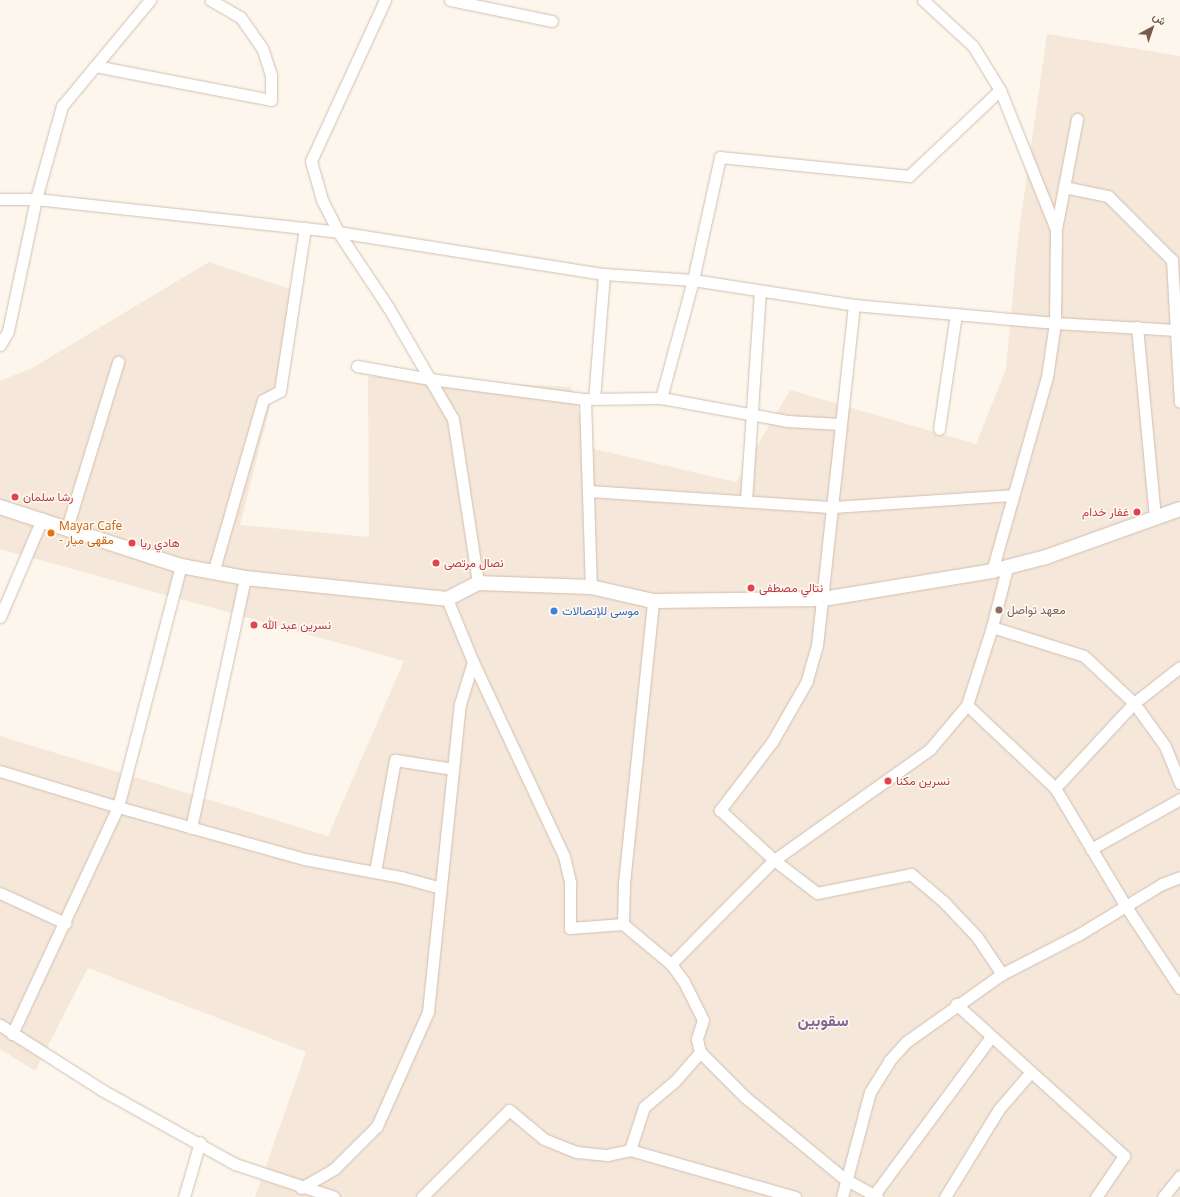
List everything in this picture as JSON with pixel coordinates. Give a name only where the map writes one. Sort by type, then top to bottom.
[{"type":"street","points":[[0,345],[36,199],[62,106],[150,0]]},
{"type":"street","points":[[94,66],[271,100],[271,75],[262,48],[240,17],[210,0]]},
{"type":"street","points":[[385,0],[311,161],[322,200],[338,232],[388,307],[452,419],[478,583]]},
{"type":"street","points":[[450,0],[552,21]]},
{"type":"street","points":[[923,0],[973,46],[1000,90],[1056,229]]},
{"type":"street","points":[[661,398],[693,280],[720,157],[909,176],[1000,90]]},
{"type":"street","points":[[992,570],[1012,495],[1047,377],[1054,323],[1056,229],[1077,119]]},
{"type":"street","points":[[1064,187],[1108,196],[1172,260],[1178,309],[1177,330],[1180,402]]},
{"type":"street","points":[[0,199],[36,199],[338,232],[604,274],[693,280],[854,305],[1054,323],[1177,330]]},
{"type":"street","points":[[213,573],[263,400],[280,391],[305,228]]},
{"type":"street","points":[[590,586],[590,399],[604,274]]},
{"type":"street","points":[[746,501],[760,290]]},
{"type":"street","points":[[854,305],[817,645],[807,681],[772,742],[720,810],[774,860],[817,893],[911,874],[943,901],[977,937],[1002,974]]},
{"type":"street","points":[[939,429],[956,314]]},
{"type":"street","points":[[1137,327],[1155,518]]},
{"type":"street","points":[[67,528],[118,362]]},
{"type":"street","points":[[357,366],[430,379],[590,399],[661,398],[786,421],[840,424]]},
{"type":"street","points":[[589,490],[833,507],[1012,495]]},
{"type":"street","points":[[0,506],[181,566],[245,578],[446,599],[478,583],[590,586],[653,601],[823,599],[1006,568],[1046,557],[1180,509]]},
{"type":"street","points":[[0,617],[42,519]]},
{"type":"street","points":[[12,1034],[118,808],[181,566]]},
{"type":"street","points":[[671,964],[774,860],[930,749],[967,705],[992,627],[1006,568]]},
{"type":"street","points":[[191,828],[245,578]]},
{"type":"street","points":[[446,599],[473,662],[564,856],[570,883],[570,928],[623,924],[671,964],[684,982],[703,1020],[697,1039],[700,1052],[745,1097],[845,1179],[876,1196],[991,1037]]},
{"type":"street","points":[[623,924],[624,883],[653,601]]},
{"type":"street","points":[[992,627],[1084,656],[1134,702],[1165,746],[1180,783]]},
{"type":"street","points":[[302,1188],[334,1169],[377,1126],[428,1012],[460,704],[473,662]]},
{"type":"street","points":[[1055,788],[1134,702],[1180,667]]},
{"type":"street","points":[[967,705],[1055,788],[1125,905],[1180,988]]},
{"type":"street","points":[[375,872],[395,760],[453,769]]},
{"type":"street","points":[[0,771],[118,808],[304,859],[375,872],[441,888]]},
{"type":"street","points":[[1091,849],[1180,799]]},
{"type":"street","points":[[842,1197],[845,1179],[870,1092],[889,1061],[906,1042],[956,1004],[1002,974],[1078,935],[1125,905],[1162,884],[1180,877]]},
{"type":"street","points":[[0,893],[65,923]]},
{"type":"street","points":[[956,1004],[1030,1073],[1124,1156],[1096,1197]]},
{"type":"street","points":[[0,1025],[102,1090],[200,1142],[235,1164],[302,1188],[334,1197]]},
{"type":"street","points":[[630,1150],[644,1107],[675,1081],[700,1052]]},
{"type":"street","points":[[945,1197],[999,1109],[1030,1073]]},
{"type":"street","points":[[422,1197],[509,1110],[544,1139],[577,1152],[607,1155],[630,1150],[795,1197]]},
{"type":"street","points":[[184,1197],[200,1142]]},
{"type":"street","points":[[1163,1197],[1180,1176]]},
{"type":"shaded area","points":[[1047,34],[1180,56],[1180,1197],[255,1197],[306,1052],[88,968],[35,1071],[0,1049],[0,736],[328,836],[404,661],[0,549],[0,381],[32,368],[209,262],[299,292],[240,525],[369,537],[368,376],[571,387],[590,448],[736,482],[790,390],[976,444],[1006,369],[1018,238]]},
{"type":"place","name":"رشا سلمان","points":[[15,497]]},
{"type":"place","name":"غفار خدام","points":[[1137,512]]},
{"type":"place","name":"Mayar Cafe - مقهى ميار","points":[[51,533]]},
{"type":"place","name":"هادي ريا","points":[[132,543]]},
{"type":"place","name":"نصال مرتصى","points":[[436,563]]},
{"type":"place","name":"نتالي مصطفى","points":[[751,588]]},
{"type":"place","name":"معهد تواصل","points":[[999,610]]},
{"type":"place","name":"موسى للإتصالات","points":[[554,611]]},
{"type":"place","name":"نسرين عبد الله","points":[[254,625]]},
{"type":"place","name":"نسرين مكنا","points":[[888,781]]},
{"type":"district","name":"سقوبين","points":[[823,1020]]}]
